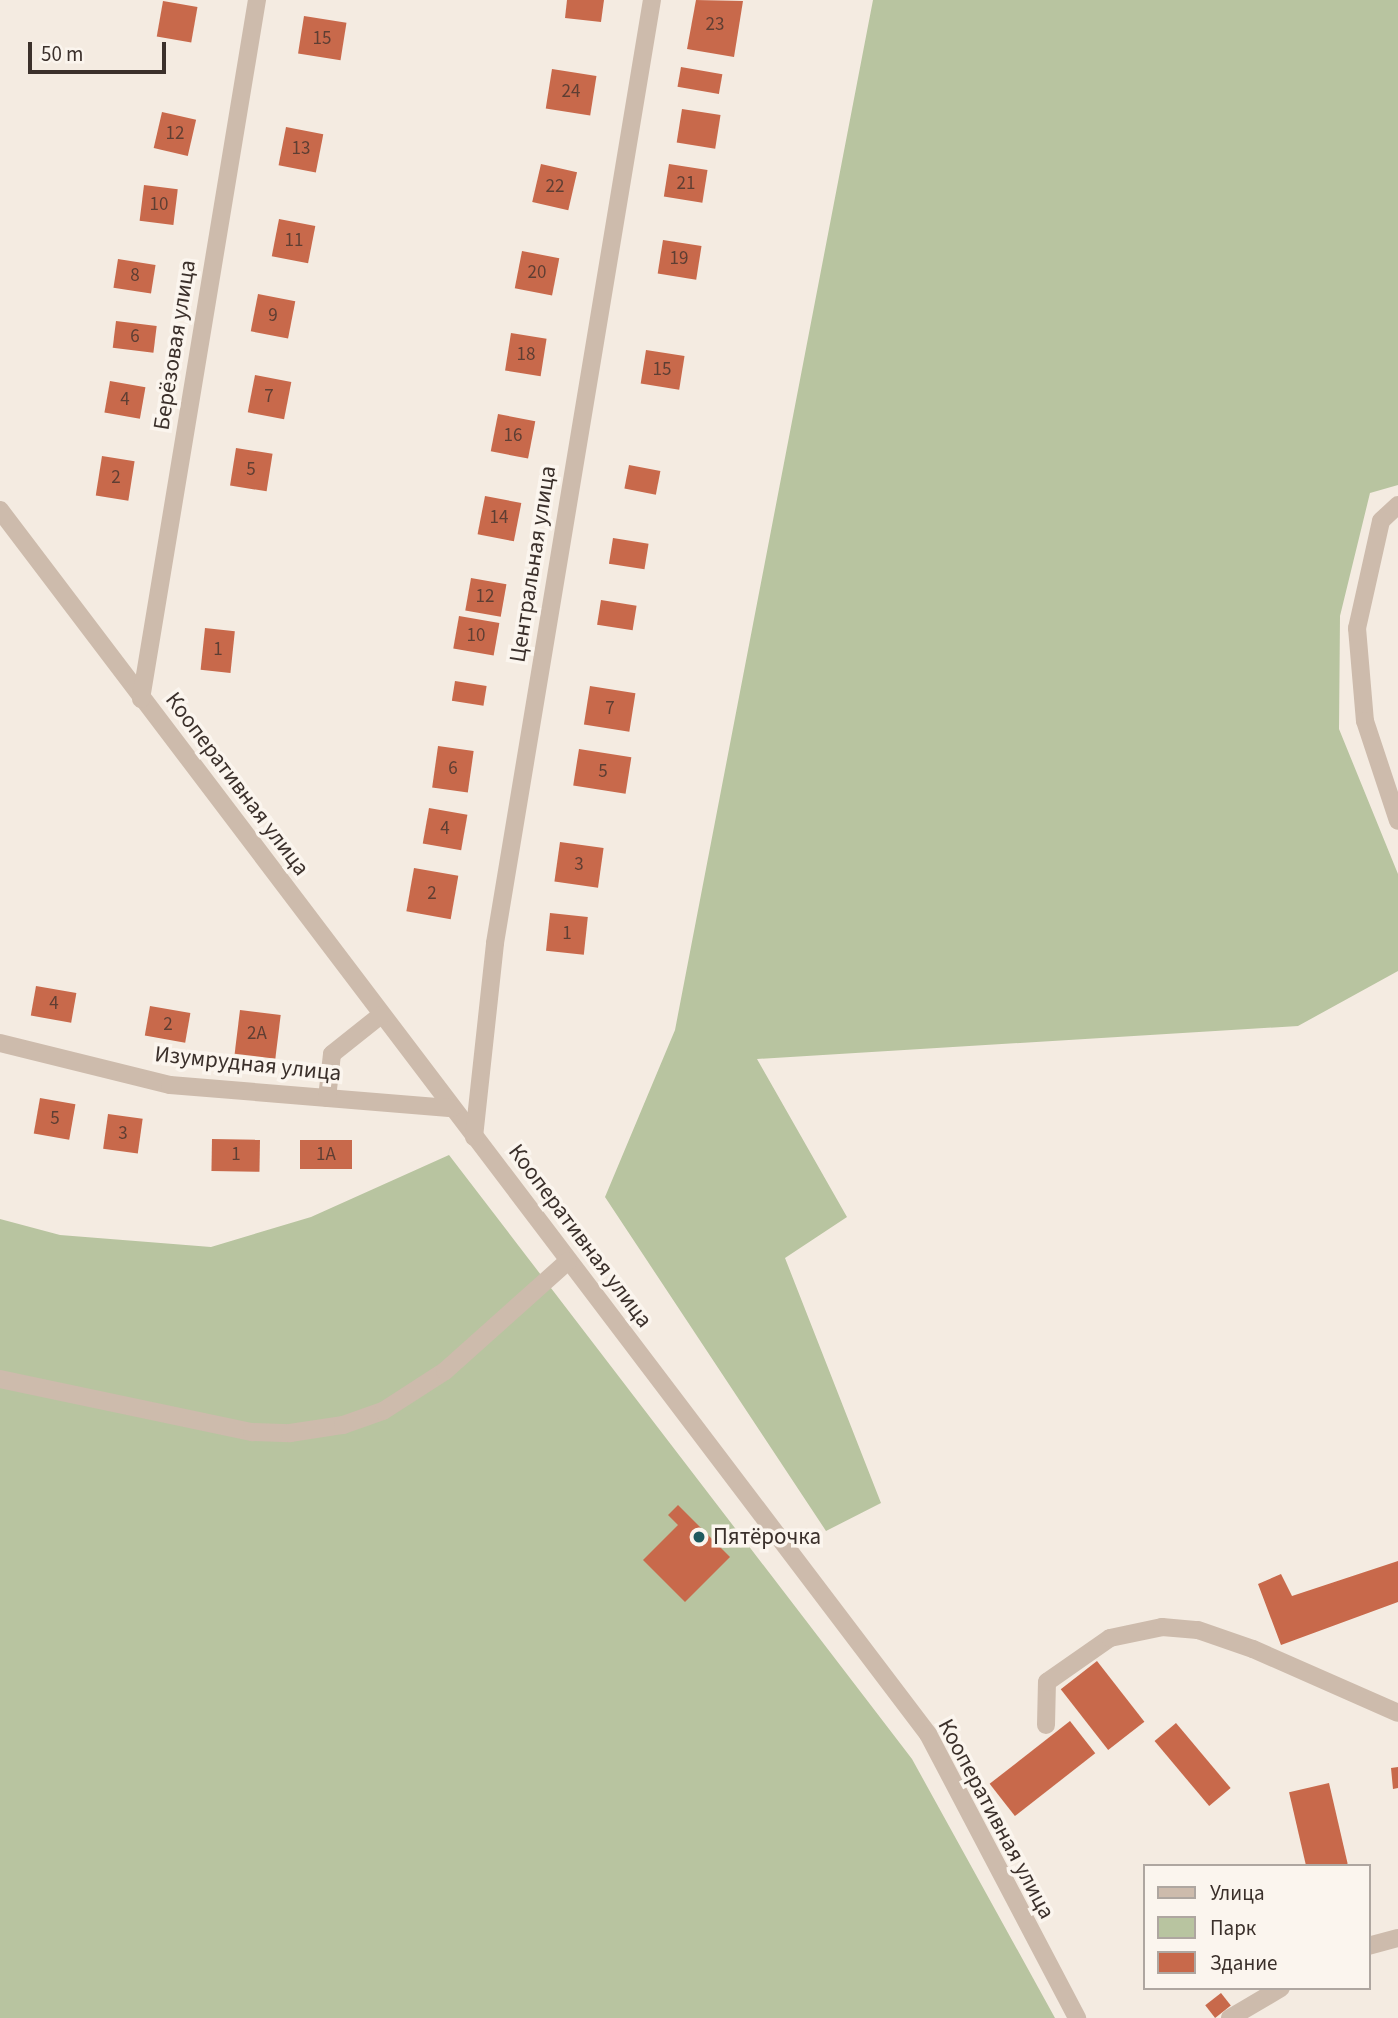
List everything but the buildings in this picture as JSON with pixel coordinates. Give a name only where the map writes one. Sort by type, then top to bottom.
[{"type":"street","name":"Берёзовая улица","points":[[141,699],[257,0]]},
{"type":"street","name":"Центральная улица","points":[[474,1137],[495,943],[652,0]]},
{"type":"street","points":[[1398,505],[1381,521],[1357,628],[1365,721],[1398,821]]},
{"type":"street","name":"Кооперативная улица","points":[[0,510],[928,1734],[1077,2018]]},
{"type":"street","points":[[327,1098],[332,1054],[381,1015]]},
{"type":"street","name":"Изумрудная улица","points":[[0,1043],[170,1085],[452,1108]]},
{"type":"street","points":[[0,1379],[252,1432],[290,1433],[343,1425],[383,1411],[445,1371],[568,1261]]},
{"type":"street","points":[[1046,1725],[1047,1682],[1110,1638],[1162,1627],[1198,1630],[1253,1649],[1398,1713]]},
{"type":"street","points":[[1370,1945],[1398,1938]]},
{"type":"street","points":[[1230,2018],[1278,1990]]},
{"type":"green space","points":[[873,0],[1398,0],[1398,485],[1370,493],[1340,616],[1339,729],[1398,874],[1398,971],[1298,1026],[757,1059],[847,1217],[785,1258],[881,1503],[826,1531],[605,1197],[675,1030]]},
{"type":"green space","points":[[449,1155],[912,1759],[1055,2018],[0,2018],[0,1219],[60,1235],[211,1247],[311,1217]]},
{"type":"place","name":"Пятёрочка","points":[[699,1537]]}]
